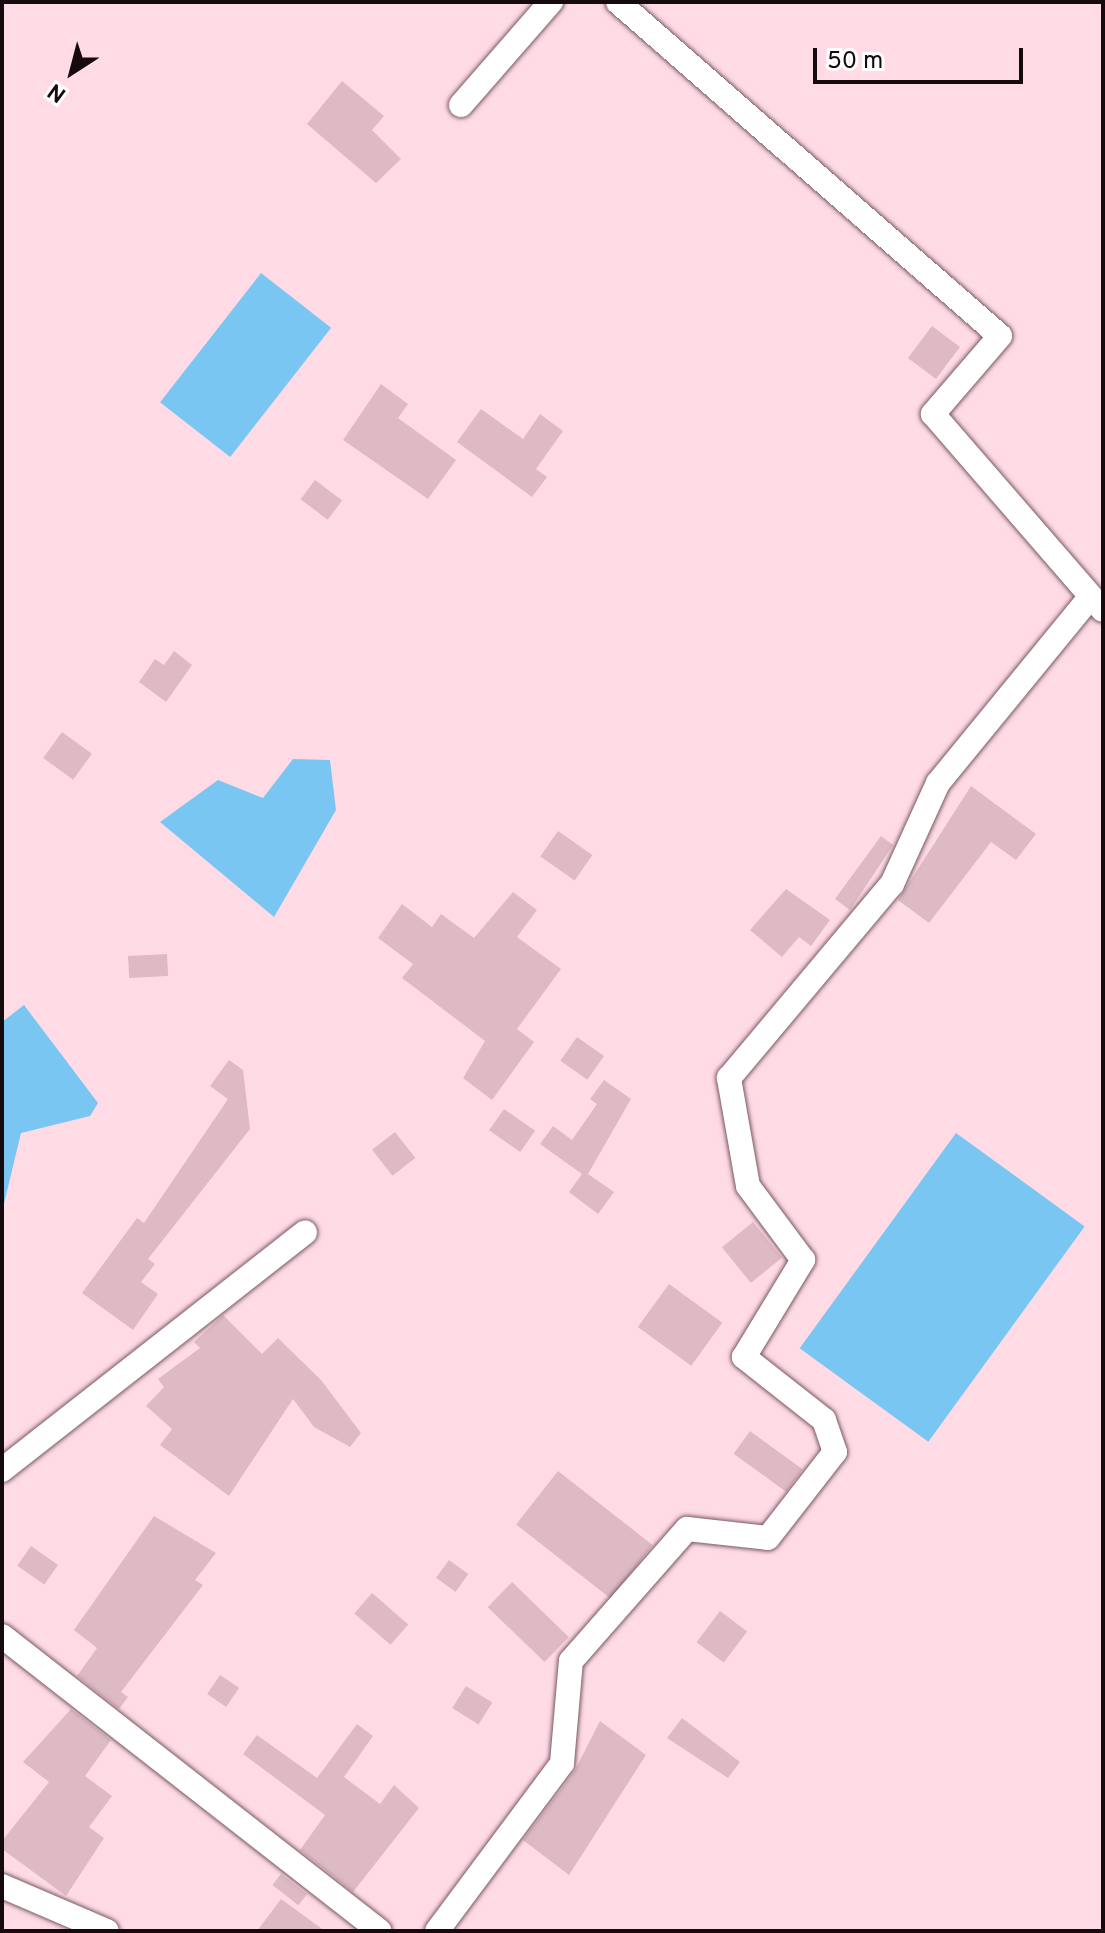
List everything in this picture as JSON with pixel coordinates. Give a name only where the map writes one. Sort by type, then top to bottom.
[{"type":"street","points":[[461,105],[551,2]]},
{"type":"street","points":[[437,1931],[562,1763],[571,1661],[687,1529],[768,1538],[835,1452],[824,1420],[744,1357],[803,1260],[748,1186],[729,1078],[892,884],[938,783],[1095,605],[933,414],[1000,336],[618,2]]},
{"type":"street","points":[[2,1470],[305,1232]]},
{"type":"street","points":[[2,1636],[379,1931]]},
{"type":"street","points":[[2,1886],[107,1931]]},
{"type":"water","points":[[261,273],[331,328],[230,457],[160,402]]},
{"type":"water","points":[[293,759],[330,760],[336,810],[274,917],[160,822],[218,780],[263,798]]},
{"type":"water","points":[[24,1005],[98,1103],[90,1116],[21,1133],[2,1212],[2,1022]]},
{"type":"water","points":[[956,1133],[1085,1226],[928,1442],[800,1348]]},
{"type":"building","points":[[342,81],[384,116],[372,130],[401,159],[376,183],[307,124]]},
{"type":"building","points":[[932,326],[960,347],[936,379],[908,358]]},
{"type":"building","points":[[381,384],[408,404],[398,418],[456,460],[428,499],[343,440]]},
{"type":"building","points":[[481,409],[523,439],[540,414],[563,431],[536,469],[547,477],[532,497],[457,442]]},
{"type":"building","points":[[315,480],[342,500],[328,520],[301,499]]},
{"type":"building","points":[[174,651],[192,665],[166,702],[139,682],[155,659],[164,665]]},
{"type":"building","points":[[62,732],[92,754],[73,780],[43,758]]},
{"type":"building","points":[[971,786],[1036,834],[1016,860],[991,842],[929,923],[898,900]]},
{"type":"building","points":[[558,831],[592,855],[575,880],[540,856]]},
{"type":"building","points":[[881,836],[893,845],[850,910],[835,899]]},
{"type":"building","points":[[786,889],[830,920],[811,946],[799,937],[782,957],[750,930]]},
{"type":"building","points":[[513,892],[537,910],[517,937],[561,969],[517,1029],[534,1042],[492,1100],[463,1078],[485,1041],[402,978],[413,964],[378,938],[402,904],[432,927],[441,914],[474,938]]},
{"type":"building","points":[[167,954],[168,976],[129,978],[128,956]]},
{"type":"building","points":[[577,1037],[604,1056],[587,1080],[560,1061]]},
{"type":"building","points":[[229,1060],[243,1070],[250,1129],[148,1259],[155,1264],[141,1282],[158,1294],[133,1330],[82,1293],[137,1218],[144,1223],[228,1099],[210,1086]]},
{"type":"building","points":[[604,1080],[631,1099],[588,1174],[614,1192],[598,1214],[569,1192],[582,1174],[540,1144],[553,1126],[572,1140],[597,1104],[590,1099]]},
{"type":"building","points":[[504,1109],[535,1131],[520,1152],[489,1130]]},
{"type":"building","points":[[395,1132],[415,1158],[392,1176],[372,1150]]},
{"type":"building","points":[[753,1222],[782,1258],[751,1283],[722,1247]]},
{"type":"building","points":[[669,1284],[722,1323],[691,1366],[638,1327]]},
{"type":"building","points":[[223,1315],[262,1354],[278,1338],[321,1380],[361,1433],[350,1447],[314,1427],[293,1399],[229,1496],[160,1445],[172,1429],[146,1406],[164,1387],[158,1379],[200,1348],[194,1342]]},
{"type":"building","points":[[750,1431],[803,1469],[786,1492],[734,1454]]},
{"type":"building","points":[[558,1471],[653,1545],[611,1598],[516,1525]]},
{"type":"building","points":[[154,1516],[216,1553],[195,1580],[203,1585],[121,1692],[128,1697],[119,1709],[77,1676],[97,1648],[74,1630]]},
{"type":"building","points":[[31,1546],[58,1565],[44,1585],[17,1566]]},
{"type":"building","points":[[449,1560],[468,1574],[455,1592],[436,1578]]},
{"type":"building","points":[[512,1582],[569,1637],[545,1662],[488,1607]]},
{"type":"building","points":[[372,1593],[408,1624],[391,1645],[354,1613]]},
{"type":"building","points":[[720,1611],[747,1631],[724,1663],[697,1642]]},
{"type":"building","points":[[220,1675],[239,1688],[226,1707],[207,1694]]},
{"type":"building","points":[[466,1686],[492,1702],[479,1724],[452,1708]]},
{"type":"building","points":[[71,1709],[111,1740],[85,1776],[112,1796],[89,1827],[104,1838],[66,1896],[2,1849],[2,1841],[49,1782],[23,1762]]},
{"type":"building","points":[[682,1718],[740,1762],[728,1778],[667,1738]]},
{"type":"building","points":[[600,1721],[646,1755],[569,1875],[523,1840],[574,1772]]},
{"type":"building","points":[[357,1724],[373,1736],[344,1777],[380,1804],[394,1785],[419,1808],[353,1892],[300,1850],[325,1815],[243,1754],[257,1735],[317,1778]]},
{"type":"building","points":[[281,1874],[307,1894],[298,1905],[272,1885]]},
{"type":"building","points":[[281,1899],[325,1931],[257,1931]]}]
